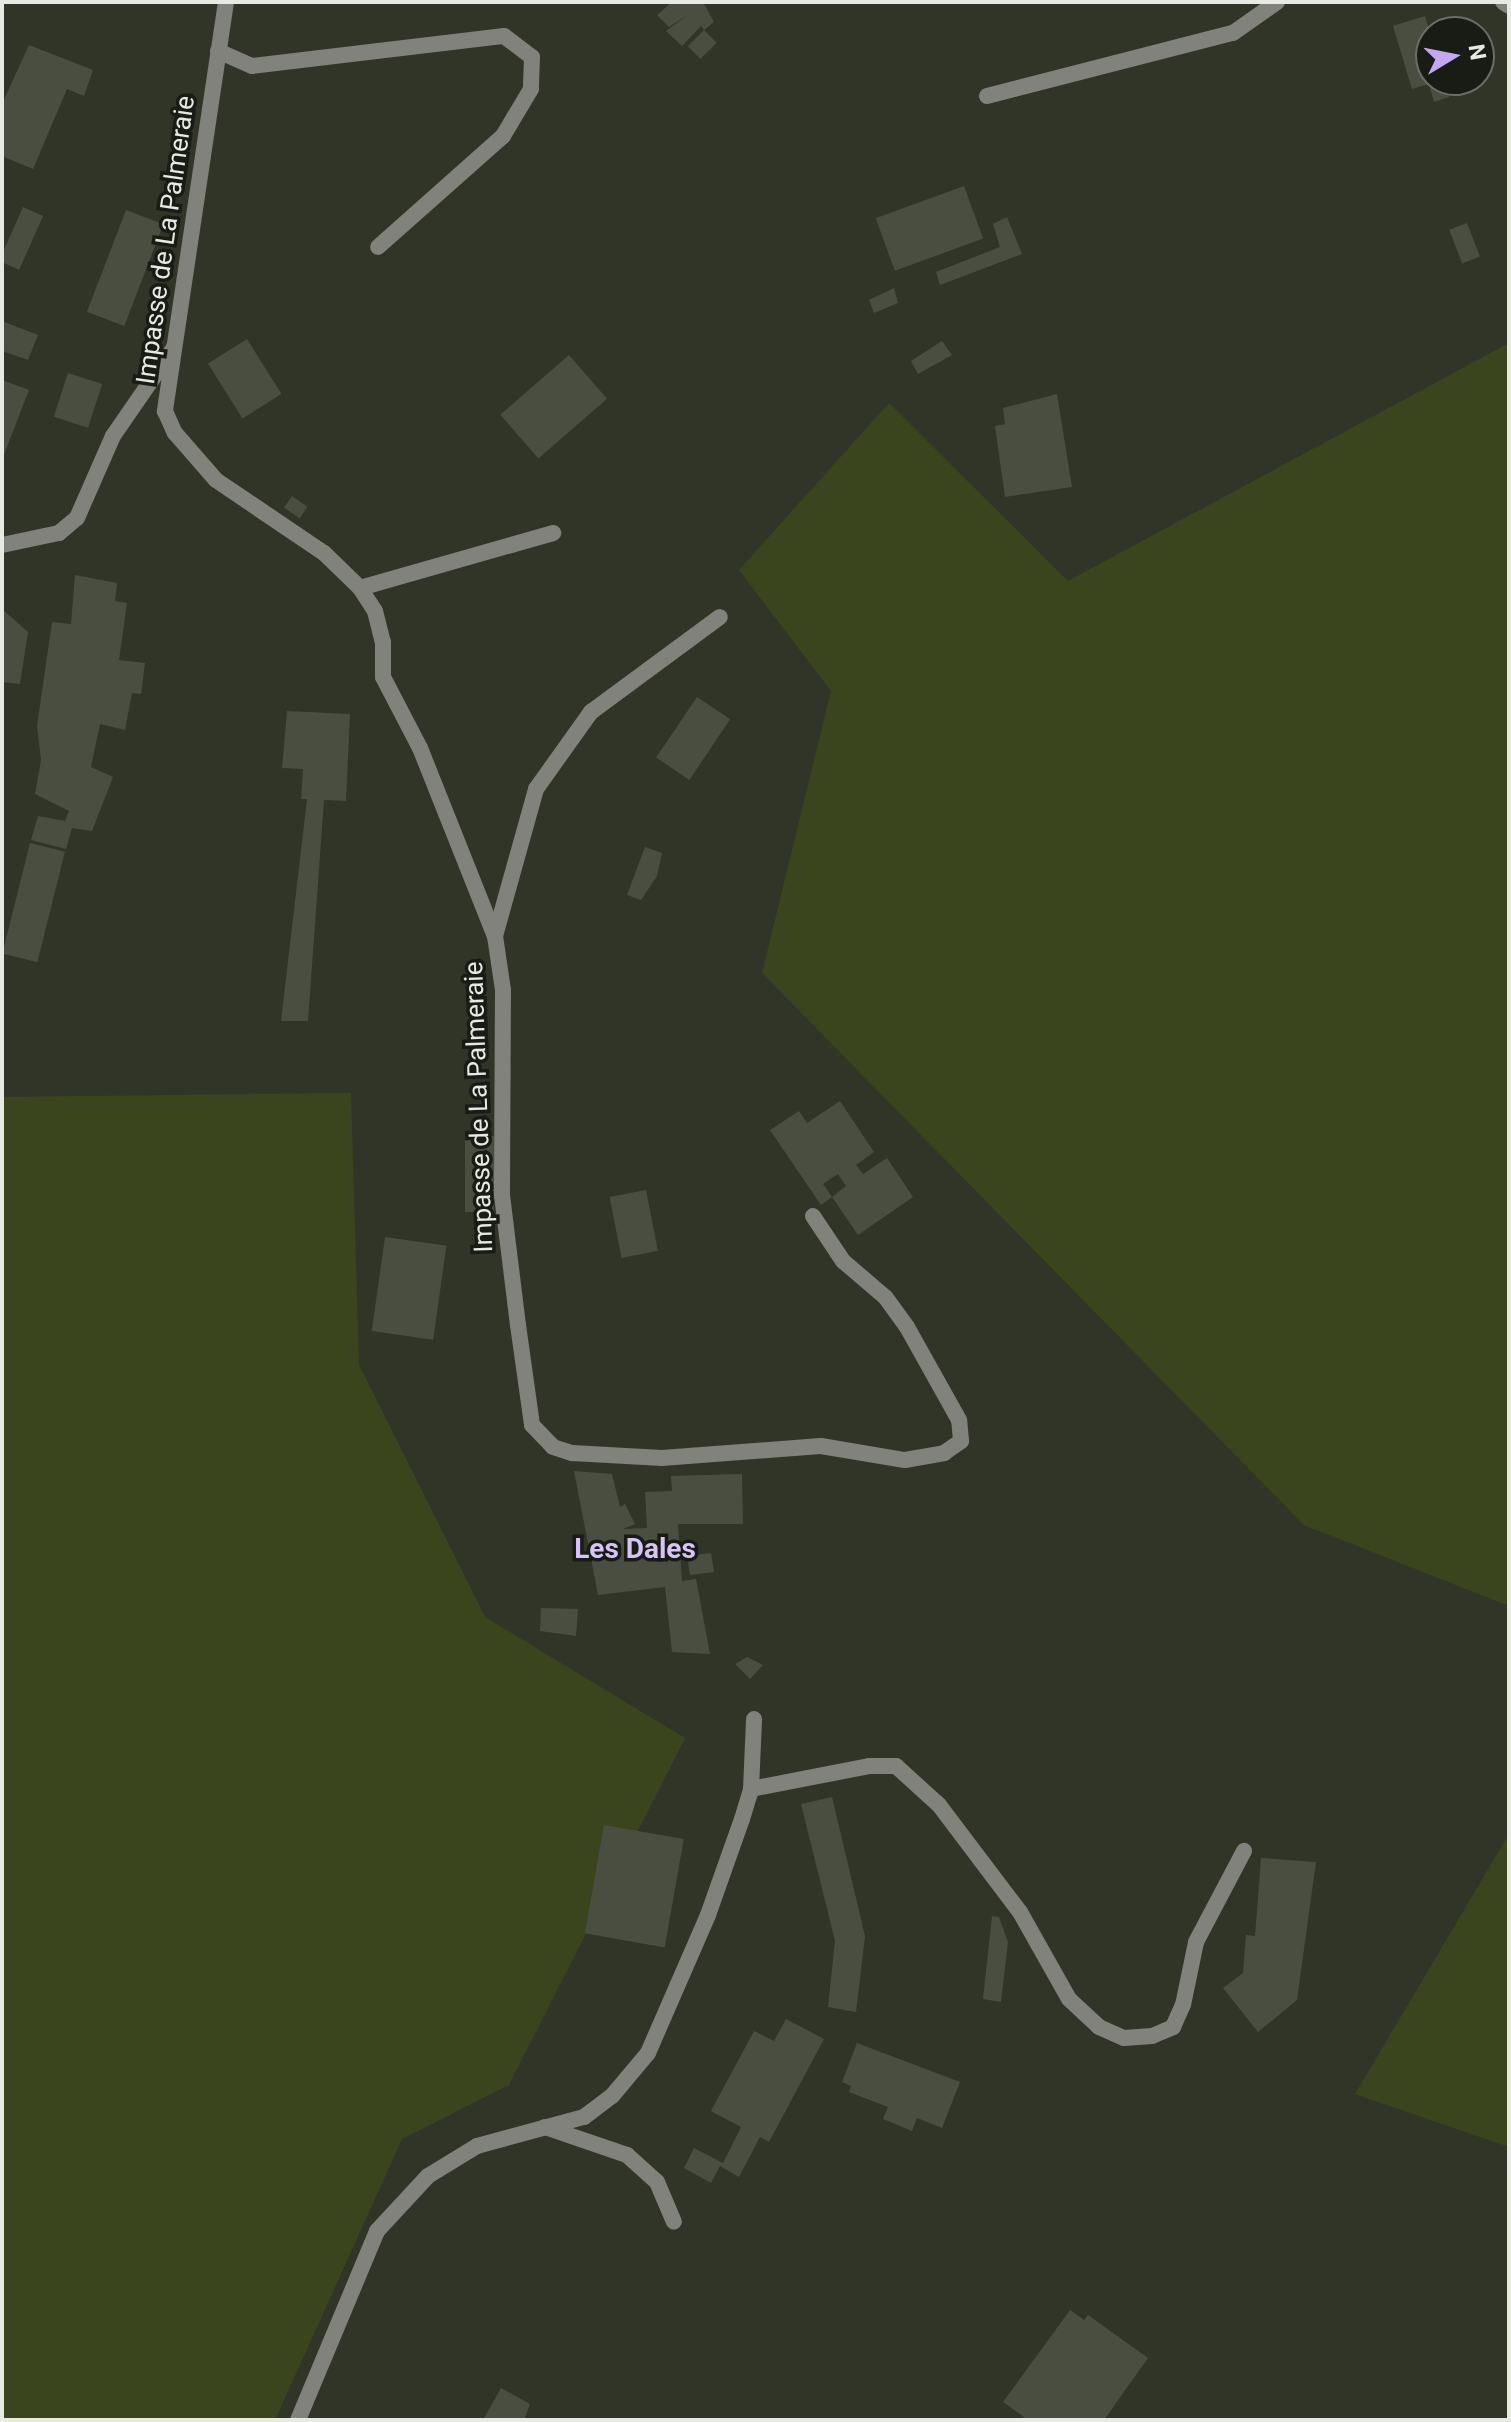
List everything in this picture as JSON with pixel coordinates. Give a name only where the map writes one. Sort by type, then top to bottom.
[{"type":"street","name":"Impasse de La Palmeraie","points":[[226,2],[165,411],[175,433],[216,480],[324,553],[360,588],[375,611],[383,642],[383,677],[420,748],[495,936],[503,990],[502,1195],[532,1425],[553,1447],[572,1453],[717,1456],[821,1446],[905,1460],[944,1453],[961,1441],[959,1420],[900,1317],[843,1261],[813,1216]]},
{"type":"street","points":[[987,96],[1233,33],[1277,2]]},
{"type":"street","points":[[1503,2],[1509,6]]},
{"type":"street","points":[[218,51],[252,66],[504,36],[532,57],[531,89],[503,136],[378,247]]},
{"type":"street","points":[[2,545],[59,533],[77,518],[113,436],[176,345]]},
{"type":"street","points":[[360,588],[553,533]]},
{"type":"street","points":[[495,936],[536,789],[591,712],[720,617]]},
{"type":"street","points":[[298,2420],[377,2231],[428,2176],[477,2146],[584,2117],[612,2096],[648,2053],[708,1915],[751,1789],[754,1719]]},
{"type":"street","points":[[751,1789],[869,1766],[896,1766],[939,1805],[1020,1912],[1069,1999],[1099,2027],[1124,2038],[1152,2036],[1173,2027],[1183,2005],[1196,1942],[1244,1851]]},
{"type":"street","points":[[544,2126],[627,2155],[657,2182],[674,2222]]},
{"type":"green space","points":[[1509,343],[1509,1606],[1304,1525],[762,973],[831,691],[739,570],[889,403],[1068,581]]},
{"type":"green space","points":[[351,1093],[359,1365],[485,1617],[685,1738],[509,2085],[402,2139],[275,2420],[2,2420],[2,1097]]},
{"type":"green space","points":[[1509,1834],[1509,2147],[1355,2094]]},
{"type":"building","points":[[672,2],[703,2],[714,22],[704,30],[701,26],[682,46],[666,31],[689,14],[669,27],[657,15]]},
{"type":"building","points":[[1415,19],[1415,88],[1412,89],[1393,26]]},
{"type":"building","points":[[704,30],[717,43],[700,59],[688,46]]},
{"type":"building","points":[[29,45],[93,70],[84,96],[67,89],[33,169],[2,156],[2,104]]},
{"type":"building","points":[[1432,96],[1449,96],[1449,97],[1434,102]]},
{"type":"building","points":[[964,186],[983,239],[895,271],[876,218]]},
{"type":"building","points":[[23,207],[43,216],[19,270],[2,262],[2,254]]},
{"type":"building","points":[[126,210],[163,224],[124,326],[87,312]]},
{"type":"building","points":[[1007,217],[1022,254],[940,285],[936,272],[1000,247],[993,224]]},
{"type":"building","points":[[1467,223],[1480,257],[1462,263],[1449,230]]},
{"type":"building","points":[[894,288],[898,303],[874,313],[869,300]]},
{"type":"building","points":[[2,321],[38,335],[28,360],[2,351]]},
{"type":"building","points":[[247,339],[281,394],[242,418],[208,363]]},
{"type":"building","points":[[942,341],[952,355],[918,374],[911,361]]},
{"type":"building","points":[[569,355],[607,399],[538,458],[500,415]]},
{"type":"building","points":[[68,373],[102,384],[88,428],[54,417]]},
{"type":"building","points":[[2,380],[29,390],[2,460]]},
{"type":"building","points":[[1057,394],[1072,487],[1005,497],[995,426],[1005,424],[1003,408]]},
{"type":"building","points":[[292,496],[308,507],[300,518],[284,507]]},
{"type":"building","points":[[75,575],[117,583],[115,601],[127,603],[119,660],[145,663],[141,694],[132,693],[125,730],[100,724],[91,767],[113,777],[92,831],[72,828],[66,849],[31,840],[38,816],[65,821],[69,811],[35,794],[41,760],[37,726],[52,622],[71,624]]},
{"type":"building","points":[[2,609],[28,632],[20,684],[2,682]]},
{"type":"building","points":[[697,697],[730,719],[689,780],[656,758]]},
{"type":"building","points":[[287,711],[350,714],[346,801],[324,800],[308,1021],[281,1021],[307,799],[301,799],[303,769],[282,768]]},
{"type":"building","points":[[30,843],[65,852],[37,962],[2,954]]},
{"type":"building","points":[[645,847],[662,853],[657,876],[641,900],[627,895]]},
{"type":"building","points":[[840,1101],[874,1152],[856,1165],[863,1174],[887,1158],[913,1197],[858,1235],[832,1197],[821,1205],[770,1130],[799,1111],[807,1123]],"holes":[[[838,1174],[846,1186],[832,1197],[823,1184]]]},
{"type":"building","points":[[465,1136],[494,1136],[494,1212],[465,1212]]},
{"type":"building","points":[[646,1190],[658,1251],[622,1258],[610,1197]]},
{"type":"building","points":[[385,1237],[446,1246],[433,1340],[372,1331]]},
{"type":"building","points":[[574,1471],[612,1474],[620,1507],[625,1504],[635,1524],[623,1529],[647,1528],[645,1492],[672,1491],[671,1476],[742,1474],[743,1524],[678,1524],[682,1581],[696,1579],[710,1654],[672,1652],[665,1587],[598,1595]]},
{"type":"building","points":[[711,1553],[714,1572],[690,1575],[688,1562],[694,1555]]},
{"type":"building","points":[[541,1608],[578,1609],[576,1636],[540,1631]]},
{"type":"building","points":[[747,1657],[763,1665],[750,1679],[735,1664]]},
{"type":"building","points":[[832,1797],[865,1936],[856,2012],[828,2007],[835,1941],[801,1804]]},
{"type":"building","points":[[604,1825],[684,1839],[665,1947],[585,1933]]},
{"type":"building","points":[[1261,1858],[1316,1862],[1297,2000],[1258,2032],[1223,1988],[1243,1973],[1246,1935],[1255,1936]]},
{"type":"building","points":[[992,1916],[999,1917],[1008,1942],[1001,2002],[983,1999]]},
{"type":"building","points":[[786,2019],[824,2039],[769,2142],[760,2137],[739,2177],[720,2166],[711,2183],[684,2168],[694,2148],[723,2163],[741,2127],[711,2111],[754,2031],[774,2041]]},
{"type":"building","points":[[857,2043],[960,2082],[942,2128],[917,2118],[912,2131],[883,2119],[888,2107],[849,2092],[851,2086],[842,2082]]},
{"type":"building","points":[[1070,2310],[1084,2320],[1088,2315],[1148,2358],[1104,2420],[1028,2420],[1003,2402]]},
{"type":"building","points":[[501,2388],[530,2404],[524,2420],[483,2420]]},
{"type":"district","name":"Les Dales","points":[[635,1549]]}]
